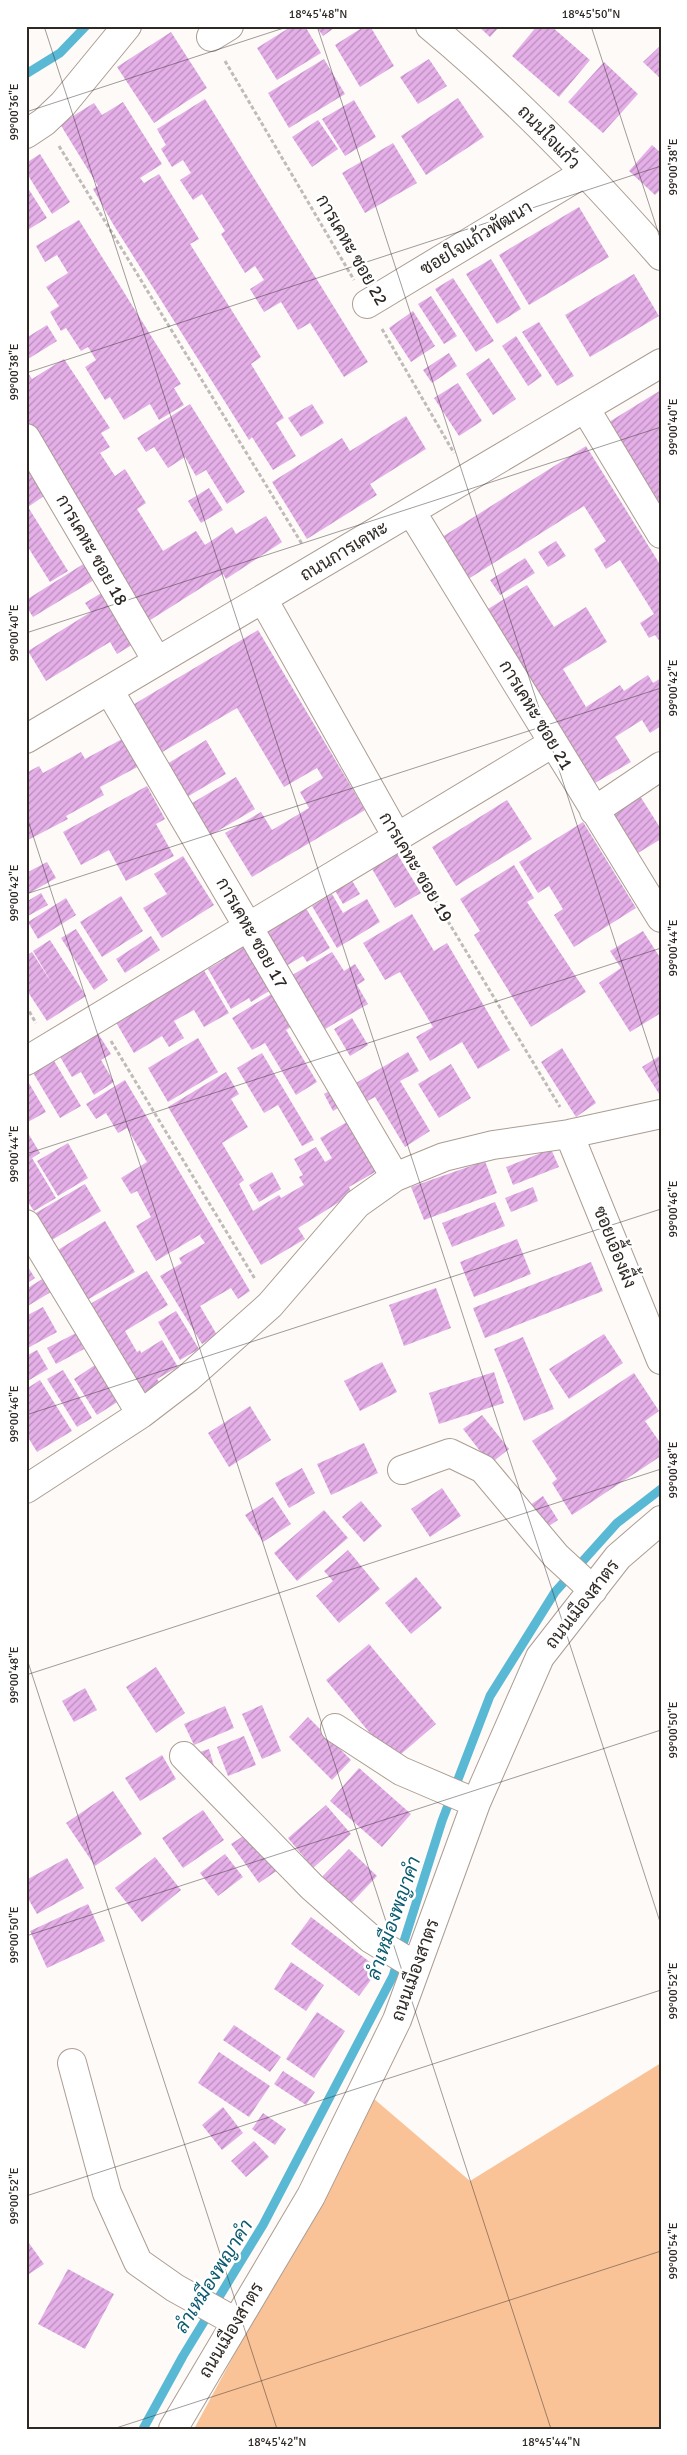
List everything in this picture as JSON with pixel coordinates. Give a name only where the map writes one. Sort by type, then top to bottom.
[{"type":"street","points":[[35,128],[63,104],[127,26]]},
{"type":"street","name":"ถนนใจแก้ว","points":[[430,26],[482,69],[584,173],[661,256]]},
{"type":"street","name":"ซอยใจแก้วพัฒนา","points":[[368,304],[584,173]]},
{"type":"street","name":"ถนนการเคหะ","points":[[26,739],[661,363]]},
{"type":"street","points":[[584,408],[661,534]]},
{"type":"street","name":"การเคหะ ซอย 18","points":[[26,438],[157,661]]},
{"type":"street","name":"การเคหะ ซอย 21","points":[[411,511],[661,918]]},
{"type":"street","name":"การเคหะ ซอย 19","points":[[263,599],[397,837]]},
{"type":"street","name":"การเคหะ ซอย 17","points":[[109,690],[395,1176]]},
{"type":"street","points":[[26,1062],[554,743]]},
{"type":"street","points":[[594,811],[661,766]]},
{"type":"street","points":[[26,1489],[140,1414],[188,1378],[270,1305],[357,1204],[395,1176],[444,1157],[493,1145],[569,1134],[661,1114]]},
{"type":"street","name":"ซอยเอื้องผื้ง","points":[[569,1134],[661,1360]]},
{"type":"street","points":[[26,1224],[140,1414]]},
{"type":"street","points":[[402,1470],[450,1453],[483,1469],[556,1556],[586,1584]]},
{"type":"street","name":"ถนนเมืองสาตร","points":[[173,2429],[226,2316],[312,2196],[397,2020],[411,1963],[470,1801],[540,1657],[586,1584],[661,1520]]},
{"type":"street","points":[[335,1728],[401,1770],[470,1801]]},
{"type":"street","points":[[184,1756],[312,1887],[372,1939],[411,1963]]},
{"type":"street","points":[[72,2063],[106,2193],[138,2262],[175,2288],[226,2316]]},
{"type":"path","name":"การเคหะ ซอย 22","points":[[220,32],[368,304],[468,478]]},
{"type":"path","points":[[35,128],[316,568]]},
{"type":"path","name":"การเคหะ ซอย 19","points":[[397,837],[561,1108],[569,1134]]},
{"type":"path","points":[[98,1019],[270,1305]]},
{"type":"shaded area","points":[[661,2063],[661,2429],[194,2429],[373,2098],[470,2181]]},
{"type":"building","points":[[292,26],[305,26],[321,53],[277,80],[257,48]]},
{"type":"building","points":[[316,26],[337,26],[323,36]]},
{"type":"building","points":[[365,26],[370,26],[394,66],[360,87],[335,45]]},
{"type":"building","points":[[478,26],[500,26],[490,37]]},
{"type":"building","points":[[537,26],[551,26],[590,60],[559,97],[512,56]]},
{"type":"building","points":[[171,32],[207,88],[154,123],[117,67]]},
{"type":"building","points":[[661,45],[661,79],[643,62]]},
{"type":"building","points":[[324,59],[345,94],[289,128],[268,93]]},
{"type":"building","points":[[429,59],[447,86],[418,104],[400,77]]},
{"type":"building","points":[[604,62],[638,94],[603,133],[568,102]]},
{"type":"building","points":[[458,98],[484,137],[426,175],[401,136]]},
{"type":"building","points":[[205,99],[368,362],[344,377],[310,323],[298,330],[281,302],[264,312],[250,289],[264,280],[255,266],[245,273],[221,234],[225,231],[202,194],[193,200],[180,180],[191,173],[183,160],[172,167],[161,149],[166,145],[157,129]]},
{"type":"building","points":[[354,100],[376,137],[345,156],[322,119]]},
{"type":"building","points":[[123,102],[162,164],[140,178],[144,183],[159,174],[199,239],[190,244],[261,357],[251,364],[284,418],[276,423],[296,456],[273,470],[252,437],[249,440],[113,224],[93,189],[98,186],[60,124],[94,103],[102,115]]},
{"type":"building","points":[[318,120],[338,149],[312,167],[292,137]]},
{"type":"building","points":[[393,143],[417,183],[365,213],[342,173]]},
{"type":"building","points":[[652,145],[661,153],[661,189],[655,195],[629,171]]},
{"type":"building","points":[[40,154],[70,202],[52,214],[26,172],[26,163]]},
{"type":"building","points":[[26,185],[47,218],[26,231]]},
{"type":"building","points":[[579,207],[609,257],[529,305],[499,255]]},
{"type":"building","points":[[79,220],[181,384],[174,388],[184,405],[159,420],[150,404],[124,420],[110,397],[105,400],[85,367],[96,360],[88,347],[81,351],[66,328],[61,331],[50,312],[59,306],[46,287],[68,273],[57,255],[45,262],[36,246]]},
{"type":"building","points":[[491,259],[521,309],[497,324],[466,274]]},
{"type":"building","points":[[634,274],[659,316],[590,357],[565,315]]},
{"type":"building","points":[[453,278],[494,341],[476,352],[435,289]]},
{"type":"building","points":[[431,296],[457,336],[444,344],[418,304]]},
{"type":"building","points":[[413,311],[435,346],[411,362],[389,328]]},
{"type":"building","points":[[539,322],[574,376],[557,386],[522,332]]},
{"type":"building","points":[[47,325],[57,341],[28,359],[26,338]]},
{"type":"building","points":[[516,336],[542,376],[528,386],[502,346]]},
{"type":"building","points":[[449,353],[457,366],[432,383],[423,370]]},
{"type":"building","points":[[489,358],[516,399],[493,415],[466,374]]},
{"type":"building","points":[[64,359],[110,428],[101,433],[110,447],[100,453],[115,476],[125,469],[146,503],[137,509],[163,551],[196,531],[205,545],[232,527],[236,534],[266,516],[282,542],[226,579],[223,574],[144,624],[111,571],[117,566],[26,420],[26,370],[32,379]]},
{"type":"building","points":[[458,383],[482,421],[459,436],[434,398]]},
{"type":"building","points":[[661,390],[661,505],[609,422]]},
{"type":"building","points":[[190,404],[245,492],[227,504],[206,470],[196,476],[185,457],[168,468],[154,447],[146,452],[137,438]]},
{"type":"building","points":[[312,404],[324,423],[301,437],[288,418]]},
{"type":"building","points":[[406,416],[426,449],[370,484],[377,495],[307,539],[272,482],[342,438],[350,451]]},
{"type":"building","points":[[586,446],[661,566],[661,643],[655,635],[649,638],[640,623],[654,614],[620,560],[606,569],[594,549],[606,541],[584,506],[465,581],[439,539]]},
{"type":"building","points":[[26,467],[44,496],[28,507],[68,571],[50,582],[26,544]]},
{"type":"building","points":[[209,488],[223,510],[201,523],[188,501]]},
{"type":"building","points":[[556,541],[566,556],[548,567],[538,552]]},
{"type":"building","points":[[525,558],[535,573],[500,595],[490,580]]},
{"type":"building","points":[[85,563],[94,580],[33,617],[26,606],[26,600]]},
{"type":"building","points":[[527,585],[554,627],[586,607],[607,642],[563,669],[586,707],[620,685],[624,691],[648,675],[653,683],[661,678],[661,726],[650,733],[642,720],[615,737],[631,762],[588,787],[483,612]]},
{"type":"building","points":[[103,592],[135,643],[117,654],[110,642],[46,681],[28,651],[91,612],[85,603]]},
{"type":"building","points":[[258,630],[365,810],[252,877],[225,833],[261,812],[272,830],[309,808],[300,792],[323,778],[317,768],[284,787],[237,708],[159,754],[131,706]]},
{"type":"building","points":[[126,737],[141,765],[100,787],[104,795],[66,816],[68,819],[26,841],[26,773],[39,766],[43,773],[81,752],[85,759]]},
{"type":"building","points":[[206,740],[226,774],[187,797],[167,764]]},
{"type":"building","points":[[236,777],[255,809],[206,838],[187,806]]},
{"type":"building","points":[[147,786],[165,819],[156,824],[174,856],[126,881],[109,850],[81,865],[63,832]]},
{"type":"building","points":[[640,796],[661,829],[661,839],[633,856],[608,816]]},
{"type":"building","points":[[507,800],[532,839],[456,886],[432,847]]},
{"type":"building","points":[[583,822],[636,908],[574,947],[554,915],[563,909],[549,886],[538,893],[519,862]]},
{"type":"building","points":[[393,847],[421,893],[395,908],[368,862]]},
{"type":"building","points":[[183,856],[214,905],[162,938],[143,908],[167,894],[154,874]]},
{"type":"building","points":[[47,862],[56,878],[26,895],[26,873]]},
{"type":"building","points":[[514,865],[534,898],[527,902],[586,992],[531,1027],[474,935],[480,931],[460,899]]},
{"type":"building","points":[[347,872],[360,894],[343,904],[330,882]]},
{"type":"building","points":[[41,893],[48,905],[26,917],[26,902]]},
{"type":"building","points":[[332,894],[343,913],[367,899],[380,922],[337,948],[312,906]]},
{"type":"building","points":[[121,896],[143,931],[102,957],[80,922]]},
{"type":"building","points":[[66,898],[76,915],[38,939],[28,922]]},
{"type":"building","points":[[301,900],[330,948],[307,962],[303,956],[281,969],[260,934]]},
{"type":"building","points":[[412,914],[434,951],[447,943],[510,1050],[478,1069],[462,1042],[430,1061],[416,1037],[433,1027],[400,972],[385,980],[363,943]]},
{"type":"building","points":[[76,929],[108,980],[94,990],[61,938]]},
{"type":"building","points":[[643,931],[661,959],[661,1013],[630,1032],[599,983],[621,968],[610,951]]},
{"type":"building","points":[[151,936],[160,950],[125,973],[116,959]]},
{"type":"building","points":[[245,938],[274,988],[251,1002],[249,998],[231,1009],[208,969],[225,959],[222,953]]},
{"type":"building","points":[[50,940],[86,996],[47,1021],[26,989],[26,956],[32,952],[53,985],[33,951]]},
{"type":"building","points":[[332,952],[344,971],[355,964],[365,980],[357,985],[368,1004],[320,1032],[287,978]]},
{"type":"building","points":[[199,962],[229,1013],[204,1027],[194,1010],[174,1021],[184,1038],[169,1047],[162,1036],[134,1053],[111,1014]]},
{"type":"building","points":[[273,993],[292,1026],[286,1030],[317,1082],[296,1095],[265,1043],[252,1050],[232,1018]]},
{"type":"building","points":[[352,1018],[368,1045],[350,1056],[334,1029]]},
{"type":"building","points":[[94,1027],[111,1054],[101,1060],[114,1082],[94,1095],[81,1072],[72,1077],[56,1050]]},
{"type":"building","points":[[198,1038],[218,1072],[168,1102],[148,1068]]},
{"type":"building","points":[[562,1048],[596,1103],[576,1117],[541,1062]]},
{"type":"building","points":[[408,1052],[419,1071],[400,1081],[430,1131],[405,1147],[375,1097],[362,1104],[351,1086]]},
{"type":"building","points":[[262,1053],[314,1140],[302,1146],[278,1105],[264,1113],[237,1068]]},
{"type":"building","points":[[50,1054],[81,1106],[60,1118],[29,1066]]},
{"type":"building","points":[[661,1055],[661,1097],[642,1067]]},
{"type":"building","points":[[451,1064],[471,1098],[439,1118],[418,1084]]},
{"type":"building","points":[[226,1072],[239,1094],[231,1099],[248,1127],[222,1143],[244,1180],[239,1184],[253,1211],[279,1195],[281,1198],[304,1185],[299,1177],[303,1175],[294,1159],[316,1147],[325,1162],[332,1158],[320,1138],[352,1119],[382,1168],[349,1187],[352,1194],[298,1228],[305,1239],[261,1265],[168,1107]]},
{"type":"building","points":[[26,1078],[46,1112],[26,1123]]},
{"type":"building","points":[[125,1080],[250,1291],[238,1299],[231,1288],[200,1306],[217,1335],[202,1344],[160,1276],[182,1263],[179,1258],[205,1243],[200,1236],[201,1234],[156,1261],[136,1226],[151,1217],[137,1191],[131,1194],[121,1178],[147,1162],[127,1128],[118,1133],[106,1113],[96,1119],[86,1104]]},
{"type":"building","points":[[333,1089],[343,1105],[333,1111],[324,1094]]},
{"type":"building","points":[[28,1133],[40,1153],[32,1158],[56,1198],[34,1211],[26,1199],[26,1134]]},
{"type":"building","points":[[68,1143],[88,1178],[58,1196],[37,1161]]},
{"type":"building","points":[[551,1149],[559,1167],[513,1185],[506,1167]]},
{"type":"building","points":[[485,1161],[497,1193],[424,1220],[411,1187]]},
{"type":"building","points":[[272,1172],[281,1189],[259,1202],[249,1185]]},
{"type":"building","points":[[85,1184],[101,1211],[45,1244],[29,1217]]},
{"type":"building","points":[[533,1187],[538,1201],[511,1212],[505,1198]]},
{"type":"building","points":[[495,1202],[505,1226],[452,1247],[442,1223]]},
{"type":"building","points":[[105,1221],[135,1272],[82,1303],[53,1253]]},
{"type":"building","points":[[517,1239],[531,1274],[474,1297],[460,1262]]},
{"type":"building","points":[[591,1262],[603,1291],[485,1338],[473,1308]]},
{"type":"building","points":[[26,1264],[35,1278],[26,1284]]},
{"type":"building","points":[[147,1271],[168,1305],[125,1331],[137,1352],[140,1350],[141,1353],[162,1340],[178,1367],[157,1379],[160,1383],[136,1397],[83,1308]]},
{"type":"building","points":[[44,1278],[51,1292],[26,1307],[26,1289]]},
{"type":"building","points":[[436,1288],[451,1328],[404,1346],[389,1305]]},
{"type":"building","points":[[43,1307],[57,1332],[26,1349],[26,1316]]},
{"type":"building","points":[[176,1311],[199,1349],[180,1360],[158,1322]]},
{"type":"building","points":[[76,1333],[84,1349],[56,1364],[47,1348]]},
{"type":"building","points":[[604,1334],[623,1363],[569,1399],[549,1369]]},
{"type":"building","points":[[523,1337],[554,1409],[524,1421],[494,1349]]},
{"type":"building","points":[[37,1350],[48,1369],[26,1382],[26,1356]]},
{"type":"building","points":[[382,1362],[397,1392],[360,1411],[344,1381]]},
{"type":"building","points":[[98,1363],[122,1399],[97,1415],[74,1379]]},
{"type":"building","points":[[63,1370],[92,1418],[77,1427],[47,1379]]},
{"type":"building","points":[[494,1372],[504,1403],[439,1424],[429,1393]]},
{"type":"building","points":[[634,1373],[659,1411],[645,1421],[661,1444],[661,1456],[572,1515],[552,1483],[557,1479],[532,1441]]},
{"type":"building","points":[[40,1380],[72,1431],[37,1452],[26,1434],[26,1389]]},
{"type":"building","points":[[250,1406],[271,1440],[229,1467],[208,1433]]},
{"type":"building","points":[[482,1415],[509,1449],[490,1464],[463,1429]]},
{"type":"building","points":[[364,1443],[378,1473],[331,1495],[317,1464]]},
{"type":"building","points":[[302,1468],[315,1493],[289,1508],[275,1483]]},
{"type":"building","points":[[442,1488],[461,1516],[430,1537],[411,1509]]},
{"type":"building","points":[[543,1496],[558,1520],[541,1531],[526,1508]]},
{"type":"building","points":[[273,1497],[291,1524],[263,1542],[245,1515]]},
{"type":"building","points":[[361,1501],[382,1526],[364,1542],[342,1517]]},
{"type":"building","points":[[324,1510],[348,1538],[297,1581],[274,1553]]},
{"type":"building","points":[[348,1550],[380,1589],[339,1623],[316,1596],[333,1581],[324,1571]]},
{"type":"building","points":[[416,1577],[442,1608],[411,1634],[385,1603]]},
{"type":"building","points":[[369,1644],[436,1724],[393,1761],[326,1680]]},
{"type":"building","points":[[156,1667],[185,1713],[156,1733],[126,1687]]},
{"type":"building","points":[[85,1688],[97,1710],[74,1722],[62,1701]]},
{"type":"building","points":[[262,1705],[281,1751],[262,1759],[242,1714]]},
{"type":"building","points":[[225,1706],[234,1728],[194,1745],[184,1724]]},
{"type":"building","points":[[308,1717],[351,1760],[332,1780],[289,1737]]},
{"type":"building","points":[[244,1736],[256,1765],[228,1776],[217,1747]]},
{"type":"building","points":[[209,1749],[214,1766],[202,1770],[197,1753]]},
{"type":"building","points":[[162,1755],[176,1779],[140,1801],[125,1778]]},
{"type":"building","points":[[359,1768],[411,1814],[382,1847],[330,1801]]},
{"type":"building","points":[[113,1791],[142,1834],[95,1866],[66,1823]]},
{"type":"building","points":[[326,1805],[351,1834],[313,1868],[288,1838]]},
{"type":"building","points":[[203,1810],[224,1840],[183,1868],[162,1838]]},
{"type":"building","points":[[251,1831],[278,1870],[259,1883],[231,1844]]},
{"type":"building","points":[[349,1849],[377,1876],[346,1909],[317,1882]]},
{"type":"building","points":[[225,1854],[243,1877],[218,1896],[200,1873]]},
{"type":"building","points":[[155,1857],[181,1890],[142,1922],[115,1888]]},
{"type":"building","points":[[67,1858],[84,1888],[37,1914],[26,1895],[26,1880]]},
{"type":"building","points":[[88,1904],[105,1941],[47,1968],[30,1931]]},
{"type":"building","points":[[311,1917],[379,1969],[359,1996],[291,1944]]},
{"type":"building","points":[[291,1962],[324,1985],[306,2011],[274,1989]]},
{"type":"building","points":[[317,2012],[345,2031],[314,2078],[286,2059]]},
{"type":"building","points":[[234,2025],[281,2057],[270,2072],[223,2040]]},
{"type":"building","points":[[219,2052],[270,2086],[249,2117],[198,2083]]},
{"type":"building","points":[[283,2071],[315,2092],[306,2105],[274,2084]]},
{"type":"building","points":[[223,2107],[243,2133],[222,2150],[202,2125]]},
{"type":"building","points":[[263,2113],[286,2129],[275,2145],[252,2129]]},
{"type":"building","points":[[254,2141],[269,2157],[246,2177],[231,2161]]},
{"type":"building","points":[[26,2239],[44,2264],[26,2276]]},
{"type":"building","points":[[68,2269],[114,2294],[85,2349],[38,2324]]},
{"type":"waterway","points":[[26,74],[60,53],[86,26]]},
{"type":"waterway","name":"ลำเหมืองพญาคำ","points":[[143,2429],[183,2356],[263,2225],[393,1976],[442,1821],[490,1696],[555,1592],[617,1523],[661,1489]]}]
